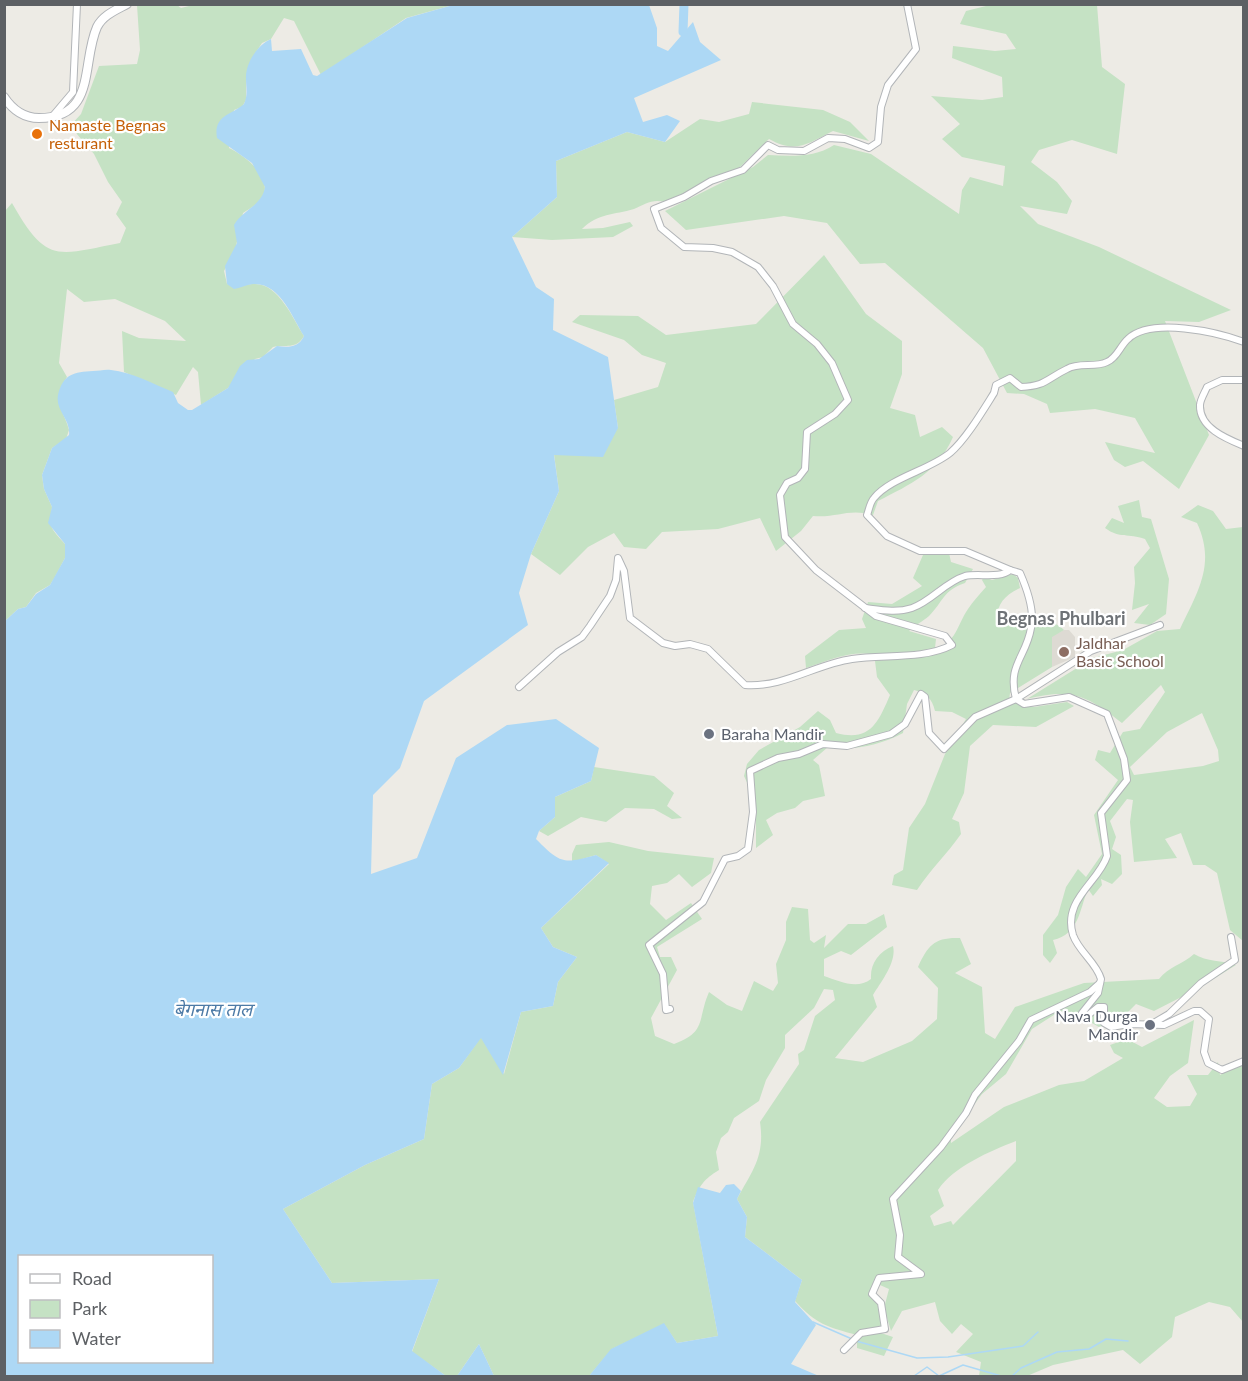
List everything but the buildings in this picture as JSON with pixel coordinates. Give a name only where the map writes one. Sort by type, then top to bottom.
[{"type":"main road","points":[[4,97],[10,107],[30,118],[51,118],[68,112],[82,93],[97,27],[111,12],[127,4]]},
{"type":"street","points":[[51,118],[73,92],[77,4]]},
{"type":"street","points":[[519,687],[558,652],[582,637],[610,596],[616,580],[618,558],[624,571],[630,618],[663,643],[675,646],[690,644],[708,649],[745,685],[756,686],[792,679],[849,659],[924,653],[952,645],[945,636],[876,616],[816,570],[785,537],[780,495],[787,483],[798,478],[805,469],[807,432],[835,414],[848,400],[832,363],[817,344],[793,324],[773,286],[758,267],[732,252],[713,248],[684,248],[661,228],[654,209],[684,197],[711,181],[743,170],[768,145],[778,150],[804,151],[828,138],[845,139],[869,148],[878,142],[881,107],[888,85],[916,49],[907,4]]},
{"type":"street","points":[[1016,699],[1013,672],[1028,640],[1032,620],[1021,576],[965,550],[920,551],[887,536],[867,515],[873,498],[900,481],[933,465],[950,452],[964,439],[971,424],[994,393],[996,385],[1010,378],[1021,387],[1039,386],[1067,369],[1081,364],[1106,363],[1115,357],[1129,338],[1145,330],[1181,329],[1210,332],[1244,342]]},
{"type":"street","points":[[1244,380],[1222,380],[1207,387],[1200,405],[1205,423],[1223,437],[1244,446]]},
{"type":"street","points":[[864,608],[895,611],[914,607],[958,578],[975,574],[1004,574],[1010,570]]},
{"type":"street","points":[[670,1009],[666,1010],[663,974],[649,945],[703,902],[725,859],[738,856],[748,849],[753,812],[750,771],[778,758],[799,754],[823,744],[847,746],[891,734],[905,724],[921,694],[925,698],[929,733],[944,749],[975,717],[1016,699],[1091,651],[1160,625]]},
{"type":"street","points":[[1016,699],[1024,704],[1069,697],[1100,709],[1111,718],[1113,735],[1124,759],[1127,783],[1105,805],[1101,813],[1107,847],[1105,861],[1080,893],[1072,918],[1072,933],[1079,947],[1100,975],[1098,993],[1083,1008],[1084,1016],[1090,1015],[1101,1006],[1106,1009],[1104,1023],[1108,1026],[1170,1024],[1194,1011],[1200,1011],[1209,1019],[1204,1052],[1208,1063],[1222,1070],[1244,1061]]},
{"type":"street","points":[[1151,1024],[1169,1014],[1201,983],[1235,960],[1232,937]]},
{"type":"street","points":[[844,1350],[861,1333],[885,1329],[881,1303],[872,1294],[879,1278],[921,1274],[898,1257],[900,1235],[893,1199],[941,1147],[975,1095],[1018,1041],[1031,1020],[1090,992],[1100,982]]},
{"type":"shaded area","name":"Jaldhar Basic School","points":[[1069,630],[1075,637],[1075,657],[1052,667],[1052,636]]},
{"type":"green space","points":[[197,4],[453,5],[406,18],[321,75],[294,21],[284,18],[271,39],[262,43],[251,60],[246,77],[246,100],[242,107],[234,110],[229,148],[242,155],[260,173],[265,187],[263,197],[258,203],[243,213],[235,251],[224,271],[227,284],[264,286],[278,296],[304,336],[298,343],[273,347],[263,357],[255,359],[228,388],[201,405],[198,372],[193,367],[176,395],[124,372],[122,331],[139,338],[186,341],[165,321],[115,299],[84,302],[67,289],[59,363],[67,377],[59,399],[69,430],[66,439],[52,448],[42,475],[44,489],[52,507],[52,527],[65,544],[65,558],[50,585],[36,593],[26,607],[18,609],[5,621],[5,211],[12,203],[35,237],[45,246],[56,251],[81,251],[120,243],[126,228],[116,214],[122,202],[108,182],[94,154],[70,126],[81,114],[99,66],[137,64],[140,50],[137,5],[177,5],[181,8]]},
{"type":"green space","points":[[990,5],[1097,5],[1102,67],[1125,84],[1117,154],[1072,140],[1039,150],[1031,162],[1057,182],[1072,201],[1067,214],[1020,206],[1038,224],[1099,247],[1231,310],[1199,322],[1165,321],[1209,435],[1179,489],[1143,461],[1125,467],[1114,460],[1105,442],[1155,453],[1135,418],[1095,409],[1050,413],[1047,404],[1024,394],[1007,393],[983,348],[885,263],[860,264],[827,223],[784,216],[686,230],[665,211],[753,167],[768,155],[810,154],[834,145],[871,154],[959,214],[962,190],[970,177],[1003,186],[1005,166],[962,157],[942,139],[960,124],[931,96],[982,100],[1003,97],[1002,77],[952,58],[953,46],[995,51],[1016,49],[1006,34],[960,24],[966,11]]},
{"type":"green space","points":[[752,102],[823,110],[850,122],[869,141],[833,131],[808,143],[794,146],[787,146],[769,139],[737,170],[665,202],[652,202],[600,217],[582,229],[603,228],[630,222],[633,226],[613,237],[552,240],[512,237],[557,197],[556,161],[627,132],[665,142],[700,119],[719,122],[749,114]]},
{"type":"green space","points":[[824,255],[866,314],[902,341],[902,374],[890,408],[915,415],[920,437],[942,427],[953,437],[947,449],[931,469],[912,483],[878,501],[873,515],[857,512],[813,516],[801,531],[776,551],[760,518],[718,529],[662,532],[646,549],[624,547],[614,533],[588,547],[560,575],[531,554],[559,491],[554,454],[618,428],[614,400],[658,387],[666,363],[642,355],[624,340],[572,322],[580,315],[638,316],[666,335],[756,324]]},
{"type":"green space","points":[[1139,500],[1142,517],[1151,519],[1169,579],[1166,614],[1150,625],[1134,623],[1149,604],[1132,610],[1134,567],[1150,548],[1145,539],[1115,534],[1105,528],[1112,518],[1124,523],[1118,506]]},
{"type":"green space","points":[[1198,505],[1213,511],[1226,529],[1243,527],[1243,941],[1230,930],[1217,873],[1205,865],[1193,865],[1181,833],[1165,839],[1177,858],[1134,862],[1130,822],[1133,800],[1127,799],[1110,821],[1116,837],[1112,849],[1121,855],[1122,874],[1112,884],[1101,879],[1102,885],[1093,896],[1088,889],[1073,927],[1062,937],[1053,940],[1057,953],[1050,963],[1043,955],[1043,935],[1058,915],[1066,887],[1078,869],[1086,877],[1102,854],[1094,815],[1118,780],[1095,760],[1098,750],[1110,753],[1123,732],[1140,729],[1165,692],[1161,685],[1122,723],[1098,706],[1078,696],[1056,694],[1027,699],[1093,658],[1123,650],[1157,631],[1180,629],[1198,590],[1205,565],[1205,552],[1197,523],[1181,517]],"holes":[[[1202,713],[1218,750],[1219,761],[1203,766],[1134,775],[1130,767],[1167,732]]]},
{"type":"green space","points":[[949,553],[951,562],[973,569],[965,583],[947,593],[929,616],[909,631],[936,639],[935,648],[942,646],[952,638],[970,606],[986,587],[982,580],[984,577],[992,580],[1013,574],[1018,578],[1020,588],[1002,601],[998,610],[997,622],[1042,621],[1058,625],[1064,630],[1052,637],[1052,667],[1010,693],[1009,701],[1034,707],[1067,702],[1074,706],[1036,727],[993,725],[970,746],[964,793],[952,819],[959,822],[961,834],[917,890],[892,885],[894,875],[903,870],[909,828],[925,804],[945,754],[966,719],[952,712],[935,711],[928,697],[914,690],[907,704],[903,733],[867,746],[828,747],[813,760],[819,765],[825,796],[803,801],[795,808],[777,813],[766,820],[773,835],[756,848],[756,802],[744,776],[747,764],[759,750],[800,727],[818,711],[830,720],[836,733],[857,735],[865,732],[877,722],[890,695],[877,677],[875,661],[886,657],[875,654],[855,654],[806,668],[805,656],[839,630],[866,628],[862,619],[868,602],[892,604],[922,586],[913,578],[923,555]]},
{"type":"green space","points":[[594,767],[654,776],[674,793],[667,806],[682,818],[672,819],[654,809],[625,808],[606,822],[581,817],[548,836],[539,831],[555,817],[555,797],[591,781]]},
{"type":"green space","points":[[609,842],[648,851],[714,858],[711,873],[692,887],[679,874],[667,883],[652,886],[650,904],[666,920],[691,903],[702,919],[657,947],[660,957],[671,957],[677,970],[651,1018],[655,1036],[674,1044],[692,1035],[696,1030],[709,992],[727,1005],[742,1011],[754,981],[773,991],[778,983],[776,964],[786,940],[786,922],[792,907],[808,909],[810,940],[814,943],[826,935],[824,948],[848,924],[866,924],[884,914],[887,927],[851,955],[841,951],[824,959],[824,976],[848,984],[860,984],[871,979],[876,959],[893,946],[891,965],[873,995],[877,1007],[835,1058],[863,1062],[912,1041],[937,1019],[938,988],[918,967],[929,948],[944,939],[960,938],[971,964],[955,973],[982,987],[985,1033],[995,1039],[1015,1007],[1084,983],[1159,979],[1167,971],[1194,954],[1236,965],[1199,988],[1154,1011],[1136,1004],[1119,1021],[1099,1027],[1076,1014],[1060,1011],[1032,1029],[1006,1074],[982,1094],[951,1136],[951,1143],[1004,1107],[1059,1085],[1084,1081],[1123,1058],[1114,1053],[1110,1045],[1127,1039],[1142,1047],[1194,1020],[1188,1063],[1170,1076],[1154,1098],[1167,1107],[1190,1106],[1197,1094],[1187,1075],[1208,1075],[1218,1062],[1220,1075],[1243,1062],[1243,1322],[1230,1307],[1209,1302],[1175,1317],[1172,1337],[1140,1364],[1123,1350],[1053,1365],[1027,1376],[979,1376],[981,1362],[956,1352],[973,1334],[961,1324],[952,1334],[940,1321],[935,1302],[902,1311],[891,1331],[884,1308],[889,1289],[873,1282],[882,1326],[875,1331],[893,1337],[884,1356],[857,1348],[857,1335],[830,1327],[809,1315],[795,1301],[802,1280],[745,1237],[747,1217],[737,1199],[753,1171],[759,1154],[760,1122],[799,1064],[798,1054],[804,1050],[815,1016],[835,1000],[833,990],[824,989],[814,1008],[785,1035],[785,1048],[766,1080],[759,1101],[734,1118],[728,1132],[721,1138],[716,1152],[719,1170],[703,1183],[693,1202],[718,1336],[677,1343],[664,1324],[612,1349],[589,1376],[494,1376],[479,1344],[457,1376],[446,1376],[412,1352],[439,1279],[332,1283],[283,1209],[365,1165],[424,1139],[432,1084],[459,1068],[481,1037],[504,1074],[521,1012],[553,1006],[558,982],[577,957],[553,947],[541,928],[609,864],[596,855],[572,862],[572,854],[576,845]],"holes":[[[1016,1141],[1016,1161],[953,1225],[951,1221],[934,1226],[930,1216],[944,1206],[938,1190],[953,1174],[984,1155]]]},
{"type":"water","name":"बेगनास ताल","points":[[453,5],[649,5],[657,28],[657,46],[668,51],[693,22],[700,42],[721,60],[634,98],[643,122],[667,115],[680,121],[665,142],[627,132],[556,161],[557,197],[512,237],[536,287],[554,299],[553,330],[608,357],[618,428],[603,457],[554,455],[559,491],[531,554],[519,593],[528,625],[424,701],[400,768],[373,795],[371,874],[417,858],[456,758],[507,725],[556,719],[599,748],[591,781],[555,797],[555,817],[539,831],[536,839],[551,853],[563,860],[576,860],[596,855],[609,863],[541,928],[553,947],[577,957],[558,982],[553,1006],[521,1012],[503,1075],[481,1038],[459,1068],[432,1084],[424,1139],[365,1165],[283,1209],[332,1283],[439,1279],[412,1351],[446,1376],[5,1376],[5,621],[18,609],[26,607],[36,594],[50,585],[65,558],[65,544],[48,523],[52,507],[44,489],[42,475],[52,448],[69,435],[58,395],[66,378],[75,373],[111,370],[135,376],[173,392],[178,403],[192,410],[228,388],[240,366],[247,360],[259,359],[277,346],[296,345],[304,336],[284,303],[271,289],[253,284],[234,289],[227,284],[225,266],[237,243],[234,225],[260,199],[265,187],[252,163],[217,138],[217,130],[224,116],[244,104],[246,73],[250,61],[257,50],[271,39],[272,51],[301,49],[313,75],[317,76],[407,18]]},
{"type":"water","points":[[734,1184],[741,1191],[737,1199],[747,1217],[745,1237],[802,1280],[795,1302],[816,1325],[791,1364],[819,1376],[589,1376],[611,1349],[664,1323],[677,1343],[718,1336],[693,1203],[698,1187],[720,1193],[726,1185]]},
{"type":"water","points":[[479,1344],[494,1376],[457,1376]]},
{"type":"waterway","points":[[683,32],[684,4]]},
{"type":"waterway","points":[[813,1322],[852,1339]]},
{"type":"waterway","points":[[856,1341],[917,1358],[948,1357],[1023,1346],[1038,1332]]},
{"type":"waterway","points":[[1012,1376],[1021,1368],[1057,1352],[1089,1349],[1106,1339],[1128,1341]]},
{"type":"waterway","points":[[914,1376],[927,1367],[939,1376],[963,1365],[1001,1376]]},
{"type":"place","name":"Namaste Begnas resturant","points":[[37,134]]},
{"type":"place","name":"Jaldhar Basic School","points":[[1064,652]]},
{"type":"place","name":"Baraha Mandir","points":[[709,734]]},
{"type":"place","name":"Nava Durga Mandir","points":[[1150,1025]]},
{"type":"district","name":"Begnas Phulbari","points":[[1061,619]]}]
